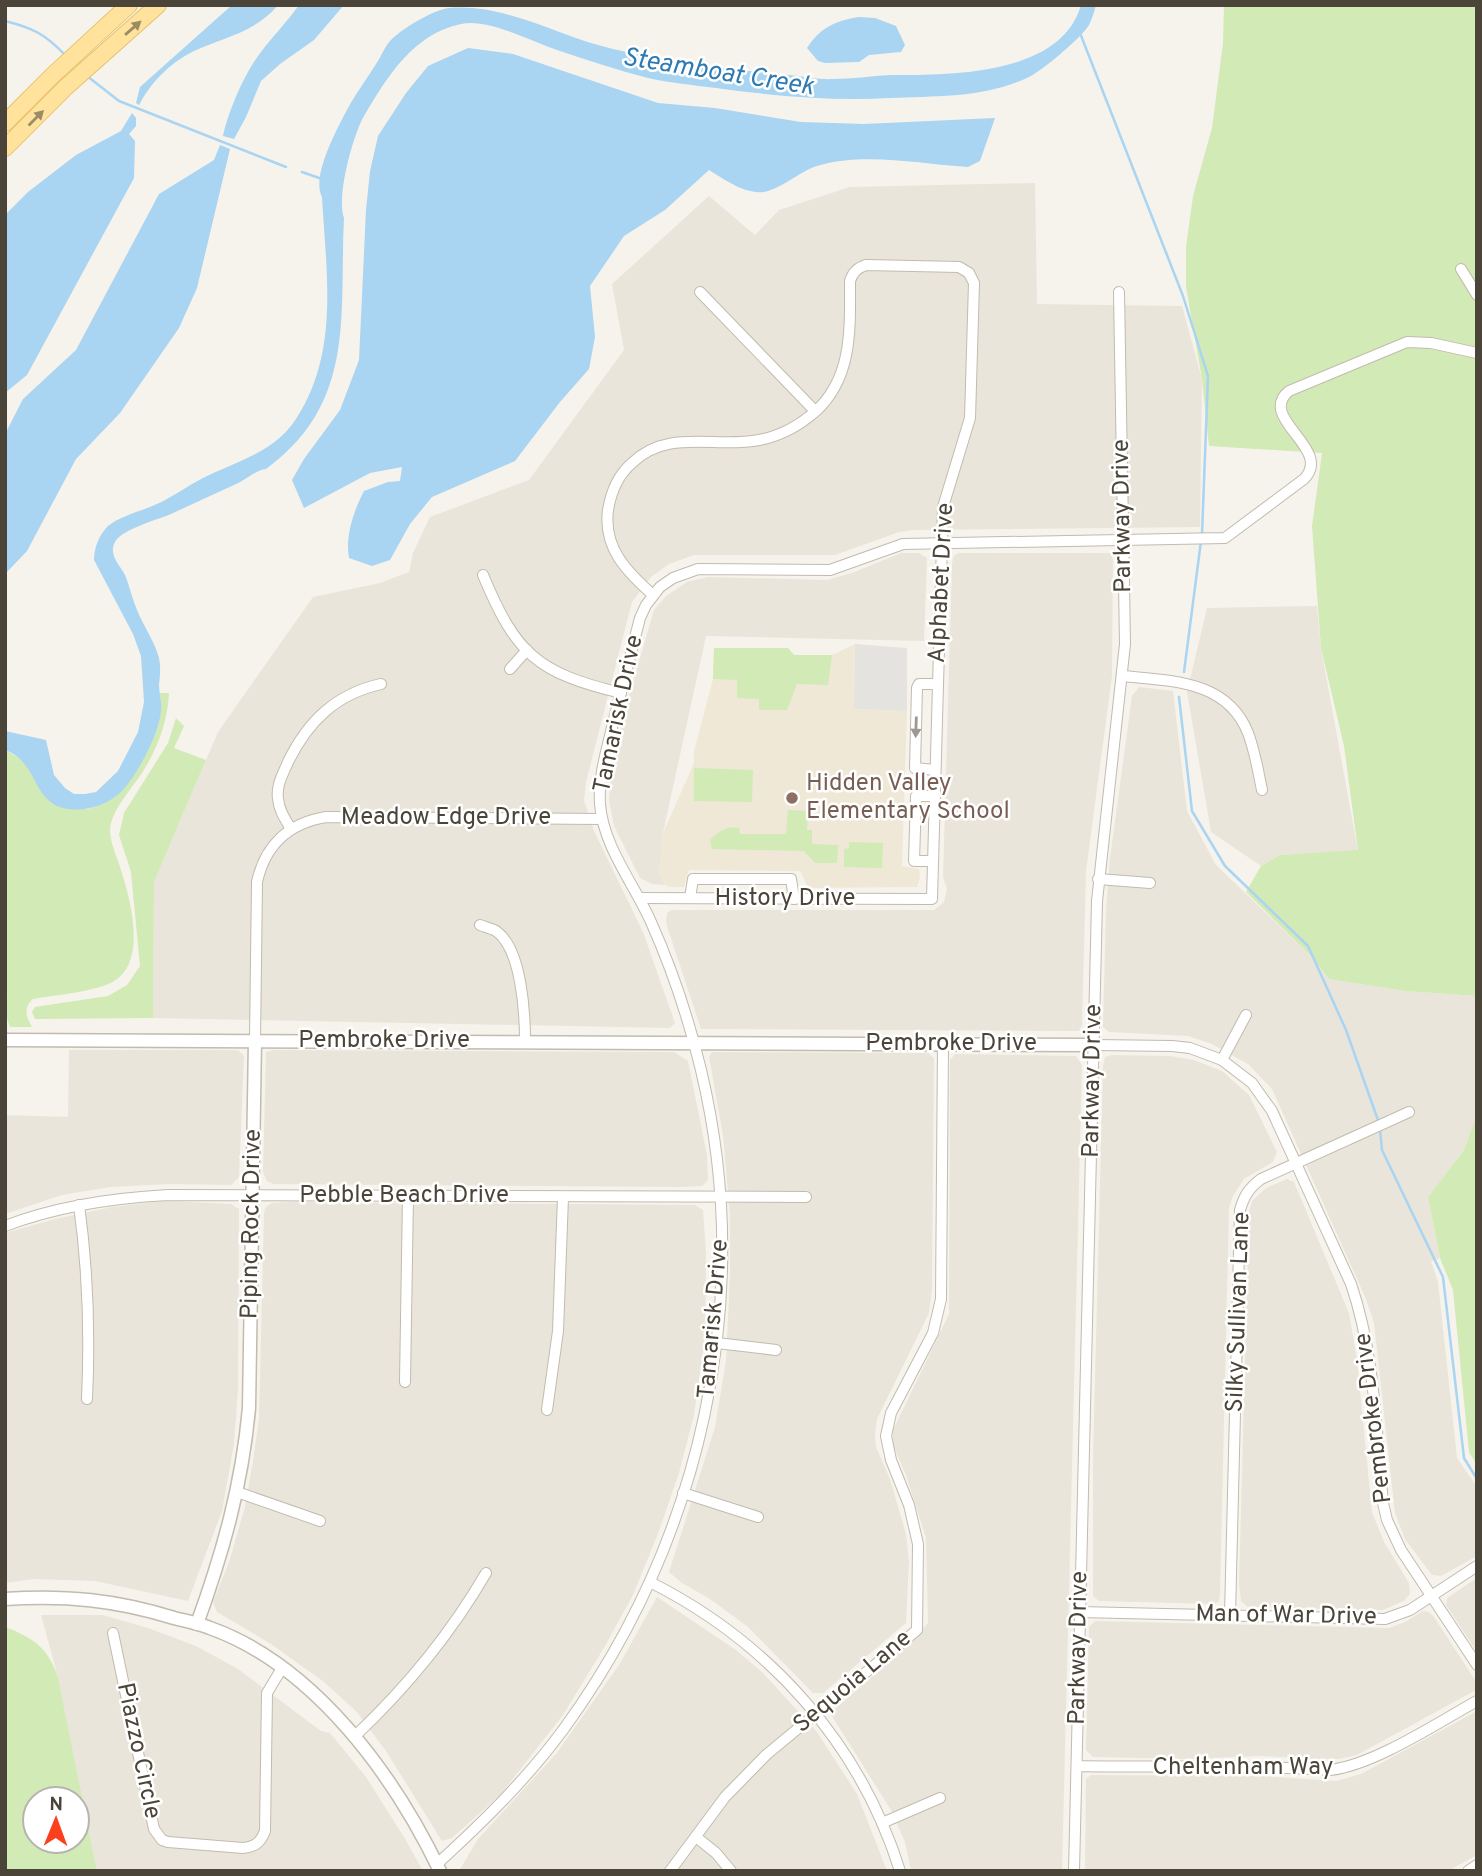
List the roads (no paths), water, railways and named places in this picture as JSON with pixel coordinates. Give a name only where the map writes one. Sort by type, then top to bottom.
[{"type":"main road","points":[[5,123],[129,5]]},
{"type":"main road","points":[[5,148],[66,87],[158,5]]},
{"type":"street","name":"Alphabet Drive","points":[[815,411],[832,392],[847,358],[850,282],[856,270],[866,265],[972,269],[974,283],[970,418],[967,435],[946,494],[941,543],[932,900]]},
{"type":"street","points":[[1461,269],[1477,295]]},
{"type":"street","points":[[700,292],[815,411],[795,427],[774,436],[744,442],[673,442],[650,449],[629,465],[620,477],[610,500],[608,527],[621,565],[653,595],[673,578],[698,569],[830,570],[903,544],[1225,538],[1312,470],[1309,454],[1282,411],[1281,402],[1285,394],[1407,342],[1431,343],[1477,354]]},
{"type":"street","name":"Parkway Drive","points":[[1074,1871],[1098,879],[1123,676],[1124,539],[1119,292]]},
{"type":"street","points":[[484,575],[508,628],[527,650],[559,673],[576,681],[621,693]]},
{"type":"street","name":"Tamarisk Drive","points":[[438,1867],[509,1794],[561,1732],[608,1662],[650,1582],[683,1493],[705,1413],[717,1343],[723,1259],[722,1198],[710,1111],[694,1043],[664,950],[612,846],[602,819],[599,791],[640,618],[653,595]]},
{"type":"street","points":[[510,669],[527,650]]},
{"type":"street","points":[[1123,676],[1186,682],[1212,691],[1223,699],[1233,709],[1247,732],[1262,790]]},
{"type":"street","points":[[291,829],[281,811],[277,792],[279,782],[303,733],[318,716],[336,702],[351,693],[381,684]]},
{"type":"street","points":[[935,770],[915,768],[917,688],[919,684],[937,684]]},
{"type":"street","points":[[933,861],[914,861],[916,796],[934,796]]},
{"type":"street","name":"Meadow Edge Drive","points":[[291,829],[313,819],[326,817],[602,819]]},
{"type":"street","name":"Piping Rock Drive","points":[[197,1624],[223,1549],[246,1445],[249,1408],[257,882],[265,857],[291,829]]},
{"type":"street","points":[[690,898],[692,879],[791,879],[794,899]]},
{"type":"street","points":[[1098,879],[1150,883]]},
{"type":"street","name":"History Drive","points":[[639,898],[932,900]]},
{"type":"street","points":[[480,925],[495,931],[512,956],[523,994],[524,1042]]},
{"type":"street","points":[[1222,1060],[1246,1015]]},
{"type":"street","name":"Pembroke Drive","points":[[5,1040],[1094,1045],[1172,1046],[1206,1053],[1240,1072],[1263,1097],[1351,1284],[1364,1328],[1387,1520],[1401,1550],[1477,1665]]},
{"type":"street","name":"Sequoia Lane","points":[[670,1871],[745,1775],[917,1630],[918,1544],[909,1504],[891,1460],[886,1436],[891,1413],[933,1333],[942,1299],[943,1044]]},
{"type":"street","name":"Silky Sullivan Lane","points":[[1230,1615],[1242,1200],[1254,1185],[1409,1112]]},
{"type":"street","name":"Pebble Beach Drive","points":[[5,1226],[79,1205],[168,1195],[806,1197]]},
{"type":"street","points":[[405,1382],[408,1196]]},
{"type":"street","points":[[547,1410],[558,1331],[564,1197]]},
{"type":"street","points":[[79,1205],[89,1316],[87,1399]]},
{"type":"street","points":[[717,1343],[776,1350]]},
{"type":"street","points":[[237,1492],[320,1521]]},
{"type":"street","points":[[683,1493],[758,1517]]},
{"type":"street","name":"Man of War Drive","points":[[1080,1612],[1385,1619],[1402,1614],[1477,1566]]},
{"type":"street","points":[[354,1737],[431,1655],[486,1573]]},
{"type":"street","points":[[650,1582],[698,1609],[744,1641],[793,1687],[816,1713],[856,1771],[882,1823],[900,1871]]},
{"type":"street","points":[[5,1599],[61,1597],[140,1607],[235,1639],[282,1668],[321,1701],[354,1737],[400,1800],[438,1867]]},
{"type":"street","name":"Piazzo Circle","points":[[113,1633],[154,1829],[162,1840],[168,1842],[243,1848],[254,1846],[263,1838],[267,1693],[282,1668]]},
{"type":"street","name":"Cheltenham Way","points":[[1077,1766],[1180,1768],[1242,1765],[1344,1769],[1368,1760],[1477,1701]]},
{"type":"street","points":[[882,1823],[940,1798]]},
{"type":"street","points":[[696,1837],[716,1853],[731,1871]]},
{"type":"street","points":[[1468,1871],[1477,1866]]},
{"type":"water","points":[[232,5],[278,5],[249,28],[192,52],[176,62],[155,81],[139,105],[136,103],[140,87]]},
{"type":"water","points":[[299,5],[344,5],[314,40],[261,81],[234,139],[223,136],[233,104],[249,70]]},
{"type":"water","name":"Steamboat Creek","points":[[1081,5],[1096,5],[1085,31],[1052,61],[1029,77],[995,89],[943,96],[824,98],[673,83],[613,68],[484,24],[461,24],[429,37],[415,47],[392,72],[364,116],[351,151],[342,196],[344,218],[341,322],[337,355],[329,386],[316,415],[295,443],[266,469],[171,514],[132,529],[119,537],[113,547],[114,556],[125,575],[135,606],[160,661],[159,720],[152,742],[140,765],[122,791],[109,801],[87,809],[71,809],[53,804],[24,763],[5,750],[5,731],[46,740],[54,775],[74,794],[96,792],[118,771],[138,732],[144,702],[141,656],[133,634],[94,560],[98,542],[113,522],[151,507],[203,478],[254,455],[277,440],[296,419],[310,393],[325,339],[327,283],[320,188],[322,165],[351,102],[388,44],[402,31],[426,16],[442,10],[470,8],[512,16],[593,44],[633,53],[738,70],[840,79],[971,72],[1000,67],[1051,46],[1069,28]]},
{"type":"water","points":[[859,17],[875,18],[896,26],[905,45],[901,52],[869,55],[859,62],[825,63],[818,61],[807,48],[829,26]]},
{"type":"water","points":[[468,48],[513,54],[658,103],[715,108],[801,122],[864,124],[995,118],[980,161],[968,167],[873,159],[835,162],[810,168],[776,188],[763,192],[742,188],[709,170],[665,210],[624,236],[590,286],[595,337],[589,369],[515,461],[432,497],[410,524],[390,560],[372,566],[349,558],[349,532],[354,515],[364,491],[388,482],[400,481],[402,467],[370,473],[304,508],[292,480],[340,410],[359,360],[366,210],[370,171],[378,136],[406,93],[428,66]]},
{"type":"water","points":[[132,113],[136,118],[136,126],[129,134],[135,141],[134,178],[27,375],[5,393],[5,215],[28,192],[76,155],[121,131]]},
{"type":"water","points":[[220,145],[230,149],[197,288],[179,328],[120,413],[76,459],[27,551],[5,574],[5,434],[23,399],[76,350],[159,194],[214,160]]},
{"type":"waterway","points":[[5,21],[38,33],[65,55]]},
{"type":"waterway","points":[[1080,33],[1183,296],[1208,376],[1202,534]]},
{"type":"waterway","points":[[87,76],[119,101],[286,167]]},
{"type":"waterway","points":[[302,172],[322,179]]},
{"type":"waterway","points":[[1184,672],[1201,541]]},
{"type":"waterway","points":[[1179,697],[1192,811],[1225,866],[1308,946],[1346,1030],[1379,1123]]},
{"type":"waterway","points":[[1380,1130],[1382,1150],[1443,1277],[1464,1458],[1477,1479]]},
{"type":"place","name":"Hidden Valley Elementary School","points":[[792,798]]}]
